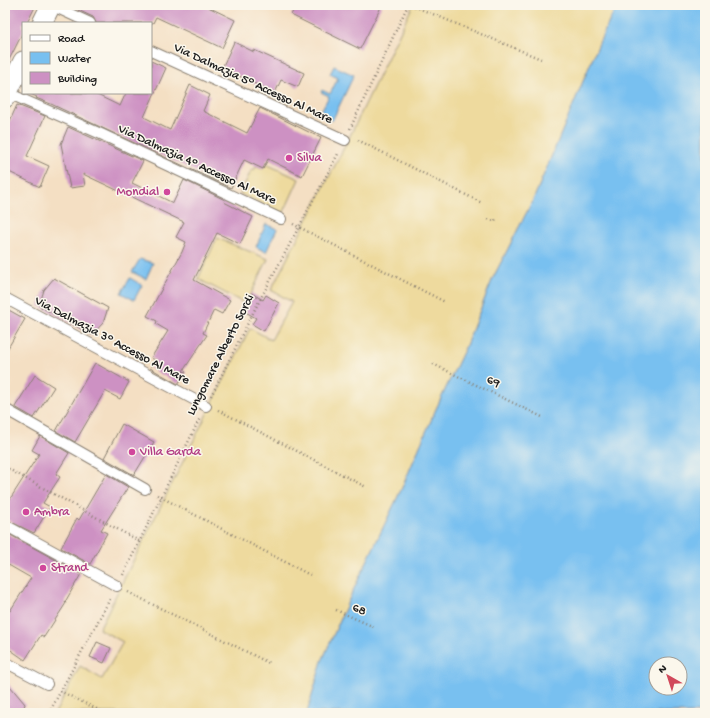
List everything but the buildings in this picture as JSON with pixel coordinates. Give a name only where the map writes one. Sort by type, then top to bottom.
[{"type":"street","points":[[42,22],[51,5]]},
{"type":"street","points":[[6,95],[15,66]]},
{"type":"lane","points":[[51,5],[88,22]]},
{"type":"lane","name":"Via Dalmazia 5° Accesso Al Mare","points":[[152,51],[346,138]]},
{"type":"lane","name":"Via Dalmazia 4° Accesso Al Mare","points":[[6,95],[101,134],[281,219]]},
{"type":"lane","name":"Via Dalmazia 3° Accesso Al Mare","points":[[5,298],[206,405]]},
{"type":"lane","points":[[5,409],[145,489]]},
{"type":"lane","points":[[5,525],[117,586]]},
{"type":"lane","points":[[5,662],[47,684]]},
{"type":"path","name":"Lungomare Alberto Sordi","points":[[49,713],[117,586],[254,311],[346,138],[408,5]]},
{"type":"path","points":[[411,5],[541,59]]},
{"type":"path","points":[[346,138],[482,202]]},
{"type":"path","points":[[488,219],[495,219]]},
{"type":"path","points":[[299,227],[445,302]]},
{"type":"path","name":"69","points":[[433,364],[544,418]]},
{"type":"path","points":[[206,405],[366,487]]},
{"type":"path","points":[[5,467],[139,541]]},
{"type":"path","points":[[161,497],[310,574]]},
{"type":"path","points":[[117,586],[269,663]]},
{"type":"path","name":"68","points":[[336,610],[374,627]]},
{"type":"path","points":[[61,691],[105,713]]},
{"type":"sand","points":[[413,5],[617,5],[600,41],[534,198],[493,278],[465,348],[322,661],[307,713],[55,713],[80,666],[102,679],[123,642],[99,629],[250,328],[271,340],[292,302],[271,290],[349,138]]},
{"type":"sand","points":[[266,164],[299,179],[283,214],[240,194],[252,169],[254,170],[256,166],[263,169]]},
{"type":"sand","points":[[217,238],[268,259],[246,304],[198,279]]},
{"type":"water","points":[[617,5],[705,5],[705,713],[307,713],[322,661],[351,595],[401,490],[436,409],[465,348],[493,278],[534,198],[600,41]]},
{"type":"water","points":[[334,66],[354,75],[332,121],[312,111],[313,108],[321,111],[329,96],[321,92],[322,90],[330,94],[338,78],[330,74]]},
{"type":"water","points":[[266,224],[277,229],[266,252],[256,247]]},
{"type":"water","points":[[140,259],[153,263],[146,279],[132,272]]},
{"type":"water","points":[[130,278],[142,285],[134,300],[121,293]]},
{"type":"place","name":"Silva","points":[[289,158]]},
{"type":"place","name":"Mondial","points":[[167,192]]},
{"type":"place","name":"Villa Garda","points":[[132,452]]},
{"type":"place","name":"Ambra","points":[[26,512]]},
{"type":"place","name":"Strand","points":[[43,568]]}]
